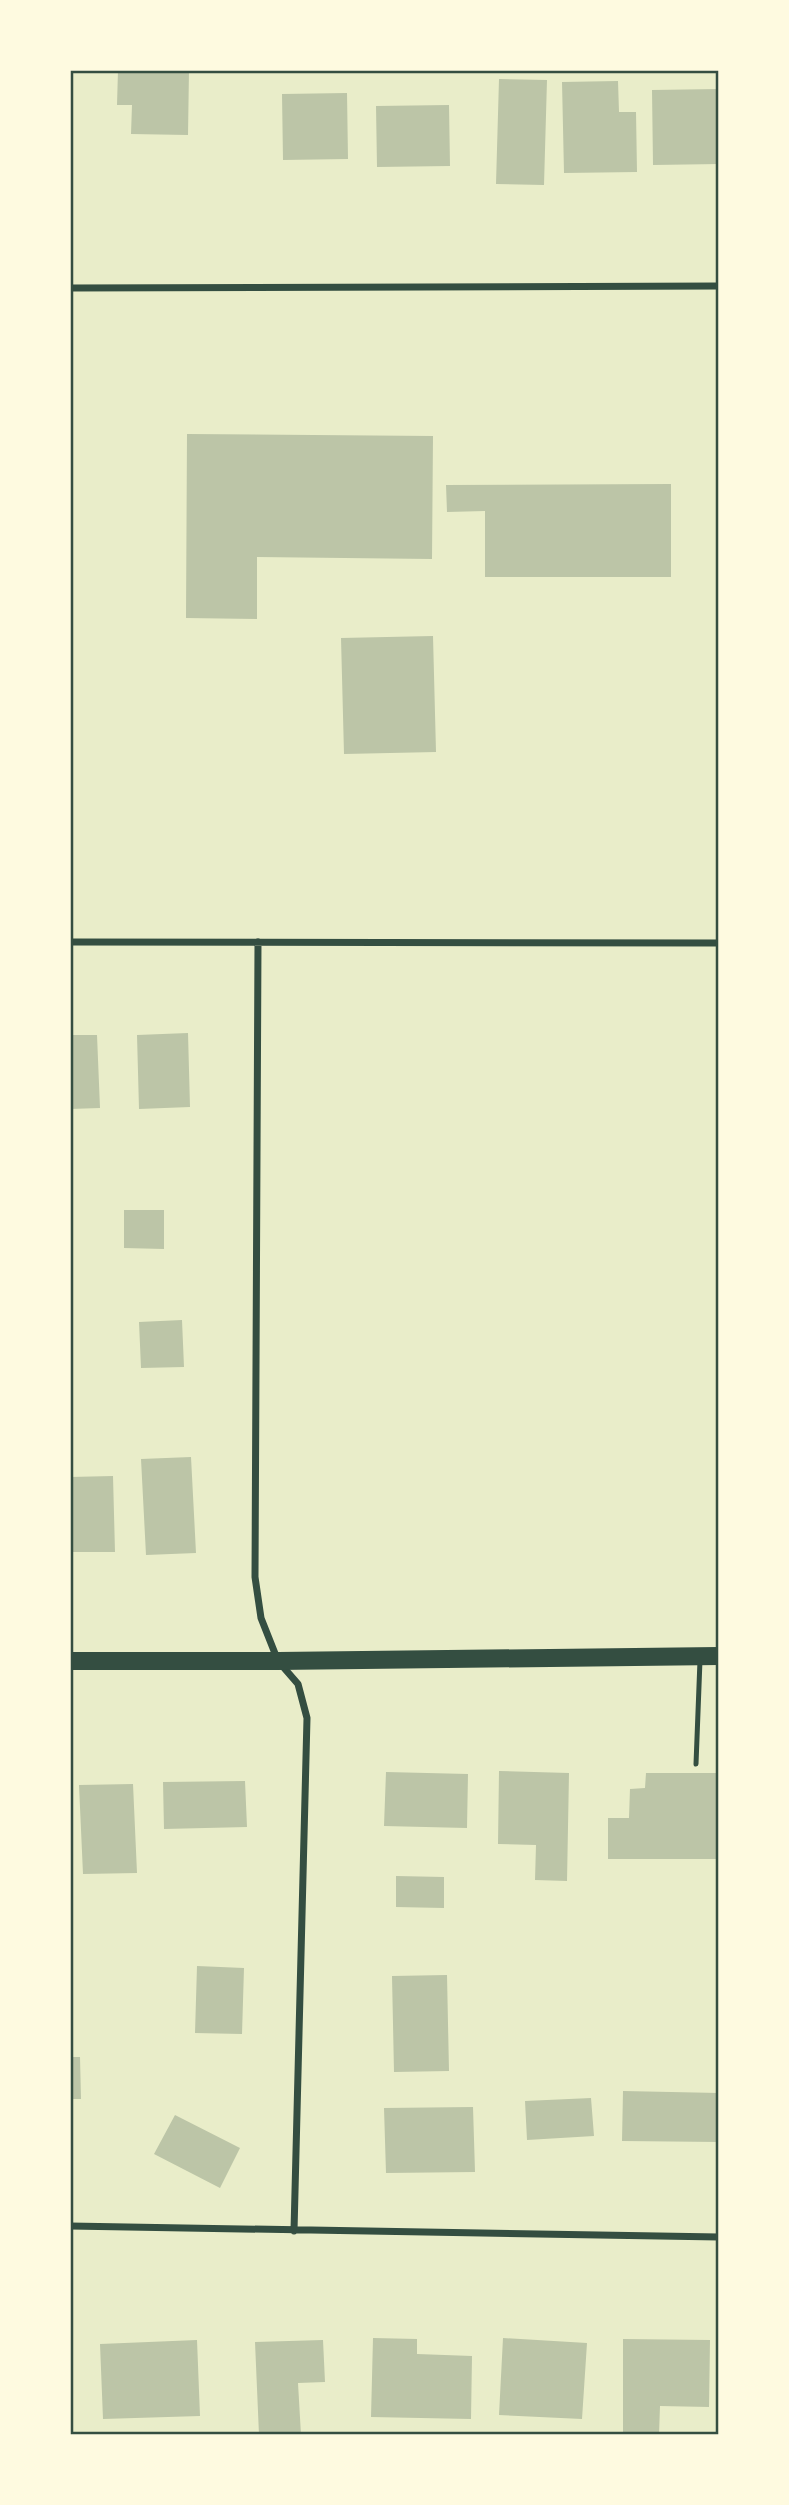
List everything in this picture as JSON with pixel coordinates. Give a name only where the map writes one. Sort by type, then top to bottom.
[{"type":"main road","points":[[70,1661],[719,1656]]},
{"type":"street","points":[[70,288],[719,286]]},
{"type":"street","points":[[70,942],[719,943]]},
{"type":"street","points":[[258,942],[255,1577],[261,1618],[278,1661],[298,1684],[307,1718],[294,2231]]},
{"type":"street","points":[[70,2226],[719,2237]]},
{"type":"lane","points":[[696,1764],[700,1657]]},
{"type":"building","points":[[118,70],[189,70],[188,135],[131,134],[132,105],[117,105]]},
{"type":"building","points":[[499,79],[547,80],[544,185],[496,184]]},
{"type":"building","points":[[618,81],[619,112],[636,112],[637,172],[564,173],[562,82]]},
{"type":"building","points":[[719,89],[719,164],[653,165],[652,90]]},
{"type":"building","points":[[347,93],[348,159],[283,160],[282,94]]},
{"type":"building","points":[[449,105],[450,166],[377,167],[376,106]]},
{"type":"building","points":[[187,434],[433,436],[432,559],[257,557],[257,619],[186,618]]},
{"type":"building","points":[[671,484],[671,577],[485,577],[485,511],[447,512],[446,485]]},
{"type":"building","points":[[433,636],[436,752],[344,754],[341,638]]},
{"type":"building","points":[[188,1033],[190,1107],[139,1109],[137,1035]]},
{"type":"building","points":[[70,1035],[97,1035],[100,1108],[70,1109]]},
{"type":"building","points":[[124,1210],[164,1210],[164,1249],[124,1248]]},
{"type":"building","points":[[182,1320],[184,1367],[141,1368],[139,1322]]},
{"type":"building","points":[[191,1457],[196,1553],[146,1555],[141,1459]]},
{"type":"building","points":[[113,1476],[115,1552],[70,1552],[70,1477]]},
{"type":"building","points":[[499,1771],[569,1773],[567,1881],[535,1880],[536,1845],[498,1844]]},
{"type":"building","points":[[386,1772],[468,1774],[467,1828],[384,1826]]},
{"type":"building","points":[[646,1773],[719,1773],[719,1859],[608,1859],[608,1818],[629,1818],[630,1789],[645,1788]]},
{"type":"building","points":[[245,1781],[247,1827],[164,1829],[163,1782]]},
{"type":"building","points":[[133,1784],[137,1873],[83,1874],[79,1785]]},
{"type":"building","points":[[396,1876],[444,1877],[444,1908],[396,1907]]},
{"type":"building","points":[[197,1966],[244,1968],[242,2034],[195,2033]]},
{"type":"building","points":[[447,1975],[449,2071],[394,2072],[392,1976]]},
{"type":"building","points":[[70,2057],[80,2057],[81,2099],[70,2099]]},
{"type":"building","points":[[623,2091],[719,2093],[719,2142],[622,2141]]},
{"type":"building","points":[[591,2098],[594,2136],[527,2140],[525,2101]]},
{"type":"building","points":[[473,2107],[475,2172],[386,2173],[384,2108]]},
{"type":"building","points":[[175,2115],[240,2148],[220,2188],[154,2154]]},
{"type":"building","points":[[373,2338],[417,2339],[417,2354],[472,2356],[471,2419],[371,2417]]},
{"type":"building","points":[[503,2338],[587,2343],[582,2419],[499,2415]]},
{"type":"building","points":[[623,2339],[710,2340],[709,2407],[660,2406],[659,2435],[623,2434]]},
{"type":"building","points":[[197,2340],[200,2416],[103,2419],[100,2344]]},
{"type":"building","points":[[323,2340],[325,2382],[298,2383],[301,2435],[259,2435],[255,2342]]}]
